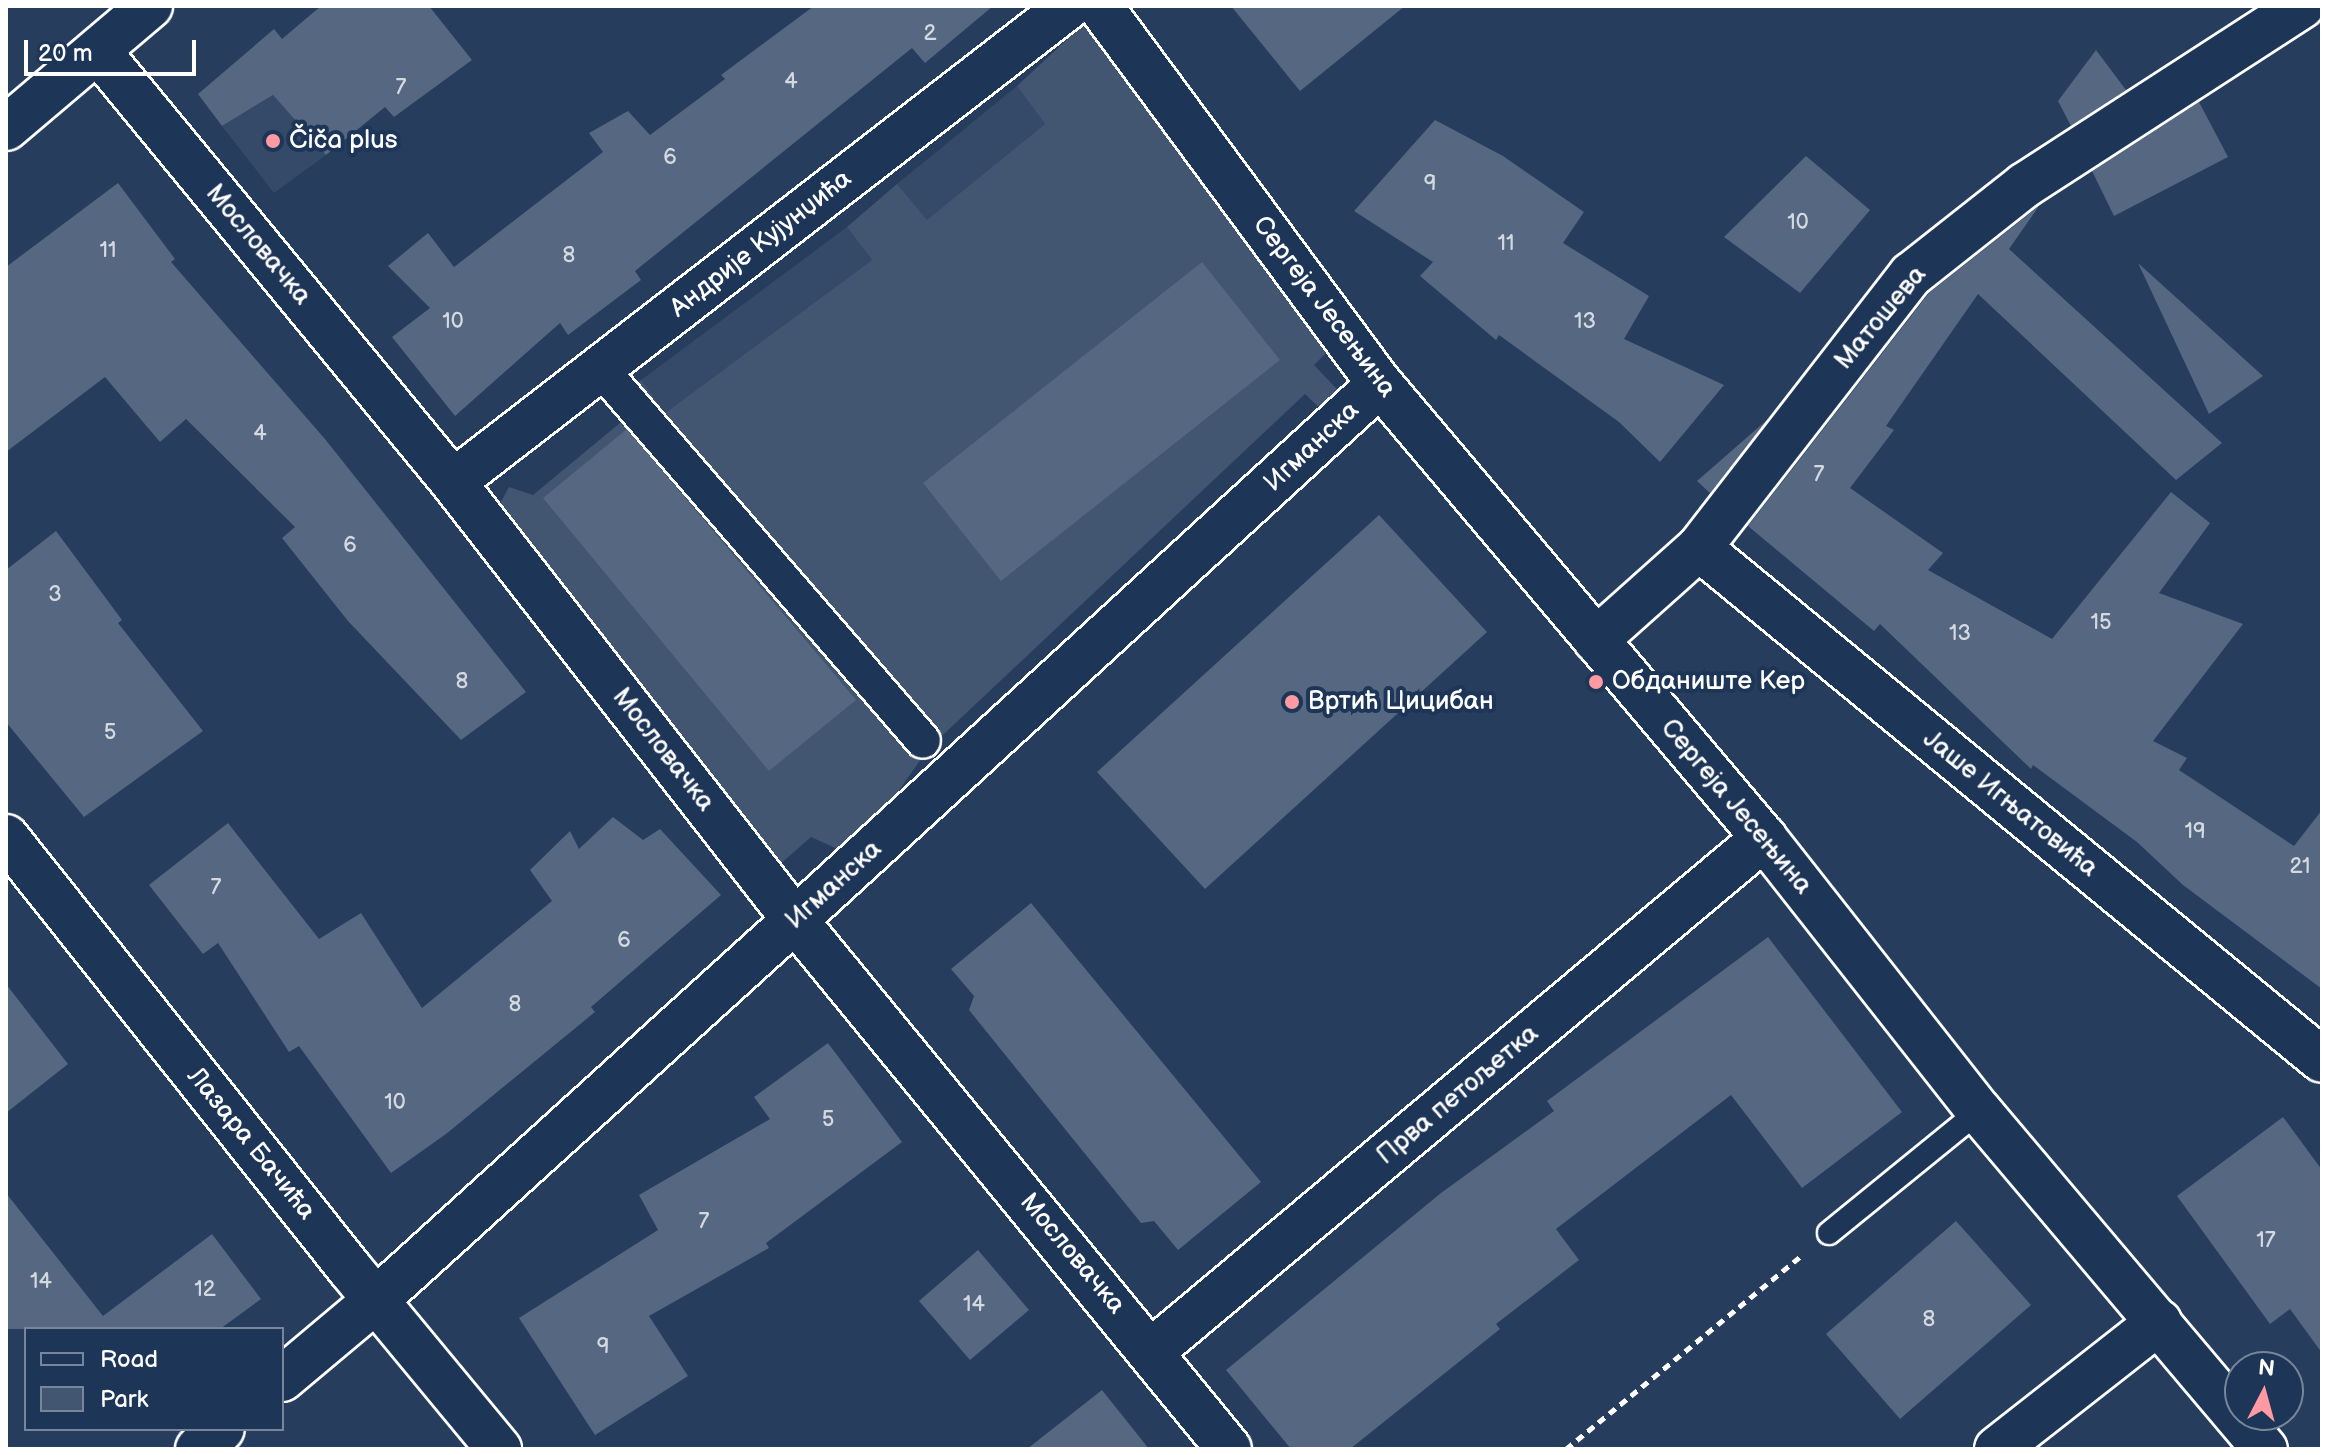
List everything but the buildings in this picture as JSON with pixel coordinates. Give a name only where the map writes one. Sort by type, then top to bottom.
[{"type":"street","points":[[6,128],[150,6]]},
{"type":"street","name":"Андрије Кујунџића","points":[[453,482],[1069,6]]},
{"type":"street","name":"Сергеја Јесењина","points":[[1100,6],[1380,384],[1764,838],[1979,1111],[2265,1449]]},
{"type":"street","name":"Матошева","points":[[1596,640],[1699,548],[1911,275],[2025,185],[2302,6]]},
{"type":"street","name":"Мословачка","points":[[98,51],[453,482],[795,920],[1152,1351],[1229,1449]]},
{"type":"street","points":[[600,368],[923,741]]},
{"type":"street","name":"Игманска","points":[[284,1377],[376,1300],[1380,384]]},
{"type":"street","name":"Јаше Игњатовића","points":[[1699,548],[2322,1060]]},
{"type":"street","name":"Прва петољетка","points":[[1152,1351],[1764,838]]},
{"type":"street","name":"Лазара Бачића","points":[[13,861],[499,1449]]},
{"type":"street","points":[[1997,1449],[2159,1322]]},
{"type":"street","points":[[198,1449],[220,1431]]},
{"type":"lane","points":[[1829,1233],[1979,1111]]},
{"type":"path","points":[[1566,1449],[1829,1233]]},
{"type":"shaded area","points":[[1017,86],[1045,124],[927,221],[897,184]]},
{"type":"shaded area","name":"Čiča plus","points":[[273,95],[326,155],[274,193],[222,126]]},
{"type":"shaded area","points":[[847,227],[872,260],[665,413],[641,380]]},
{"type":"green space","points":[[1091,17],[1336,343],[1314,365],[1349,402],[1330,418],[1305,394],[928,749],[853,856],[811,837],[771,872],[494,515],[509,487],[533,495],[626,418],[612,403],[641,380],[665,413],[872,260],[847,227],[897,184],[927,220],[1045,124],[1017,86]]},
{"type":"place","name":"Čiča plus","points":[[273,141]]},
{"type":"place","name":"Обданиште Кер","points":[[1596,682]]},
{"type":"place","name":"Вртић Цицибан","points":[[1292,702]]}]
